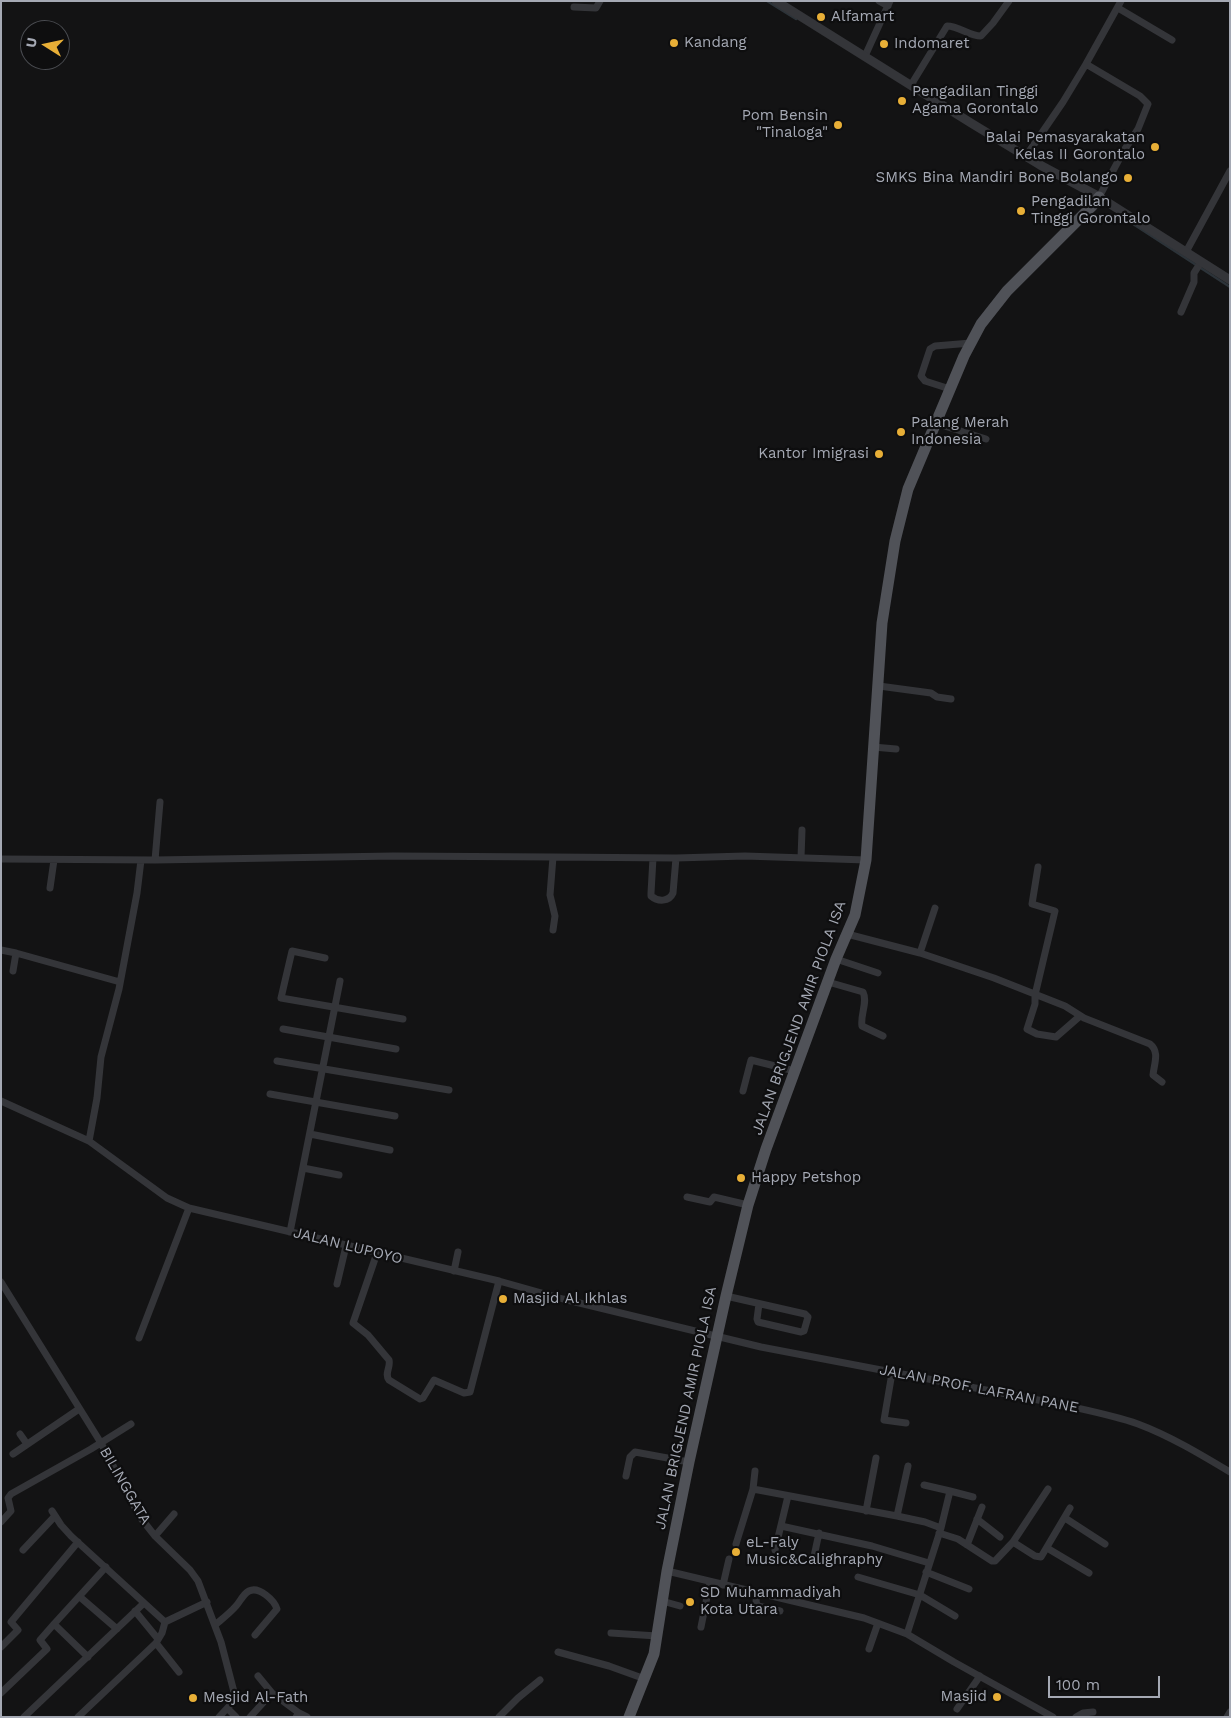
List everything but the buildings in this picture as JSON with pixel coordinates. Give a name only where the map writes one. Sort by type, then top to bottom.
[{"type":"main road","name":"JALAN BRIGJEND AMIR PIOLA ISA","points":[[629,1717],[654,1654],[667,1571],[689,1462],[748,1204],[766,1149],[856,909],[866,860],[882,623],[895,541],[908,488],[950,389],[981,324],[1007,291],[1099,197]]},
{"type":"street","points":[[574,7],[596,8],[600,1]]},
{"type":"street","points":[[776,1],[1026,156],[1099,197],[1186,252],[1199,265],[1230,280]]},
{"type":"street","points":[[866,56],[889,4],[879,1]]},
{"type":"street","points":[[912,85],[947,26],[953,26],[974,36],[981,36],[1010,1]]},
{"type":"street","points":[[1026,156],[1063,102],[1120,5],[1172,40]]},
{"type":"street","points":[[1086,64],[1140,96],[1148,104],[1138,129],[1123,152],[1099,197]]},
{"type":"street","points":[[1186,252],[1230,171]]},
{"type":"street","points":[[1181,312],[1199,265]]},
{"type":"street","points":[[950,389],[925,382],[922,379],[921,376],[930,350],[935,346],[971,343]]},
{"type":"street","points":[[935,423],[986,439]]},
{"type":"street","points":[[878,686],[931,693],[937,697],[951,699]]},
{"type":"street","points":[[874,746],[896,749]]},
{"type":"street","points":[[155,860],[160,802]]},
{"type":"street","points":[[801,858],[802,830]]},
{"type":"street","points":[[1,859],[155,860],[393,856],[676,858],[745,856],[866,860]]},
{"type":"street","points":[[553,857],[550,895],[555,916],[553,930]]},
{"type":"street","points":[[653,858],[651,896],[658,900],[667,900],[673,893],[676,858]]},
{"type":"street","points":[[50,888],[54,860]]},
{"type":"street","points":[[89,1141],[97,1098],[101,1057],[120,982],[141,860]]},
{"type":"street","points":[[1038,866],[1032,904],[1055,911],[1035,995],[1035,1004],[1027,1027],[1028,1030],[1056,1037],[1080,1016]]},
{"type":"street","points":[[920,953],[935,908]]},
{"type":"street","points":[[847,934],[920,953],[994,978],[1066,1006],[1080,1016],[1124,1033],[1153,1047],[1156,1061],[1153,1074],[1162,1082]]},
{"type":"street","points":[[1,950],[120,982]]},
{"type":"street","points":[[325,958],[292,951],[281,998],[403,1019]]},
{"type":"street","points":[[13,971],[16,953]]},
{"type":"street","points":[[836,959],[878,973]]},
{"type":"street","points":[[290,1232],[340,981]]},
{"type":"street","points":[[828,982],[863,992],[865,999],[862,1026],[883,1036]]},
{"type":"street","points":[[283,1029],[396,1049]]},
{"type":"street","points":[[743,1091],[751,1060],[795,1071]]},
{"type":"street","points":[[277,1061],[449,1090]]},
{"type":"street","points":[[270,1094],[395,1116]]},
{"type":"street","name":"JALAN LUPOYO","points":[[1,1101],[89,1141],[162,1194],[178,1204],[189,1208],[499,1281],[717,1337]]},
{"type":"street","points":[[310,1134],[390,1150]]},
{"type":"street","points":[[303,1168],[339,1175]]},
{"type":"street","points":[[687,1197],[710,1202],[714,1197],[748,1204]]},
{"type":"street","points":[[139,1338],[189,1208]]},
{"type":"street","points":[[337,1284],[346,1246]]},
{"type":"street","points":[[454,1271],[458,1252]]},
{"type":"street","points":[[377,1253],[353,1323],[368,1335],[390,1360],[387,1378],[420,1398],[424,1398],[434,1380],[464,1394],[470,1392],[499,1281]]},
{"type":"street","name":"BILINGGATA","points":[[1,1282],[96,1446],[140,1517],[155,1536],[195,1576],[215,1625],[233,1688],[233,1700],[228,1709]]},
{"type":"street","points":[[726,1296],[807,1315],[804,1331],[801,1332],[758,1322],[759,1304]]},
{"type":"street","name":"JALAN PROF. LAFRAN PANE","points":[[717,1337],[892,1373],[1059,1404],[1130,1421],[1174,1440],[1230,1472]]},
{"type":"street","points":[[892,1373],[884,1420],[906,1423]]},
{"type":"street","points":[[13,1454],[76,1410]]},
{"type":"street","points":[[1,1522],[11,1511],[8,1498],[11,1494],[132,1424]]},
{"type":"street","points":[[20,1434],[27,1444]]},
{"type":"street","points":[[626,1476],[630,1457],[635,1452],[689,1462]]},
{"type":"street","points":[[866,1511],[876,1458]]},
{"type":"street","points":[[897,1516],[908,1466]]},
{"type":"street","points":[[736,1544],[752,1489],[755,1471]]},
{"type":"street","points":[[924,1485],[973,1497]]},
{"type":"street","points":[[752,1489],[925,1522],[958,1539],[992,1562],[999,1558],[1012,1542],[1048,1490]]},
{"type":"street","points":[[907,1634],[950,1492]]},
{"type":"street","points":[[775,1550],[788,1496]]},
{"type":"street","points":[[967,1545],[982,1507]]},
{"type":"street","points":[[1012,1542],[1039,1558],[1047,1548],[1070,1508]]},
{"type":"street","points":[[23,1550],[53,1513],[61,1525],[78,1542],[165,1622]]},
{"type":"street","points":[[155,1536],[174,1514]]},
{"type":"street","points":[[1065,1518],[1105,1544]]},
{"type":"street","points":[[977,1519],[1000,1537]]},
{"type":"street","points":[[781,1526],[899,1553],[929,1563]]},
{"type":"street","points":[[813,1561],[818,1533]]},
{"type":"street","points":[[1,1647],[18,1630],[11,1622],[78,1542]]},
{"type":"street","points":[[1047,1548],[1089,1573]]},
{"type":"street","points":[[723,1585],[730,1559]]},
{"type":"street","points":[[1,1693],[47,1649],[40,1640],[106,1567]]},
{"type":"street","points":[[667,1571],[878,1623],[907,1634],[1053,1717]]},
{"type":"street","points":[[926,1572],[969,1588]]},
{"type":"street","points":[[858,1578],[920,1595],[955,1616]]},
{"type":"street","points":[[701,1626],[710,1582]]},
{"type":"street","points":[[215,1625],[235,1607],[248,1591],[254,1590],[266,1596],[274,1603],[277,1609],[255,1635]]},
{"type":"street","points":[[757,1593],[756,1602],[758,1606],[780,1611]]},
{"type":"street","points":[[80,1597],[117,1629]]},
{"type":"street","points":[[662,1601],[680,1606]]},
{"type":"street","points":[[78,1717],[157,1641],[165,1622],[207,1602]]},
{"type":"street","points":[[24,1717],[144,1603]]},
{"type":"street","points":[[135,1612],[179,1672]]},
{"type":"street","points":[[869,1649],[878,1623]]},
{"type":"street","points":[[54,1624],[88,1657]]},
{"type":"street","points":[[612,1633],[657,1636]]},
{"type":"street","points":[[558,1652],[609,1666],[645,1679]]},
{"type":"street","points":[[258,1676],[272,1693],[298,1715],[307,1717]]},
{"type":"street","points":[[957,1709],[980,1676]]},
{"type":"street","points":[[499,1717],[540,1680]]},
{"type":"street","points":[[250,1717],[272,1693]]},
{"type":"street","points":[[219,1717],[228,1709],[236,1717]]},
{"type":"street","points":[[1076,1717],[1084,1713],[1093,1712]]},
{"type":"street","points":[[1227,1717],[1230,1712]]},
{"type":"waterway","points":[[767,1],[796,19]]},
{"type":"waterway","points":[[1130,222],[1230,287]]},
{"type":"place","name":"Alfamart","points":[[821,17]]},
{"type":"place","name":"Kandang","points":[[674,43]]},
{"type":"place","name":"Indomaret","points":[[884,44]]},
{"type":"place","name":"Pengadilan Tinggi Agama Gorontalo","points":[[902,101]]},
{"type":"place","name":"Pom Bensin \"Tinaloga\"","points":[[838,125]]},
{"type":"place","name":"Balai Pemasyarakatan Kelas II Gorontalo","points":[[1155,147]]},
{"type":"place","name":"SMKS Bina Mandiri Bone Bolango","points":[[1128,178]]},
{"type":"place","name":"Pengadilan Tinggi Gorontalo","points":[[1021,211]]},
{"type":"place","name":"Palang Merah Indonesia","points":[[901,432]]},
{"type":"place","name":"Kantor Imigrasi","points":[[879,454]]},
{"type":"place","name":"Happy Petshop","points":[[741,1178]]},
{"type":"place","name":"Masjid Al Ikhlas","points":[[503,1299]]},
{"type":"place","name":"eL-Faly Music&Calighraphy","points":[[736,1552]]},
{"type":"place","name":"SD Muhammadiyah Kota Utara","points":[[690,1602]]},
{"type":"place","name":"Masjid","points":[[997,1697]]},
{"type":"place","name":"Mesjid Al-Fath","points":[[193,1698]]}]
